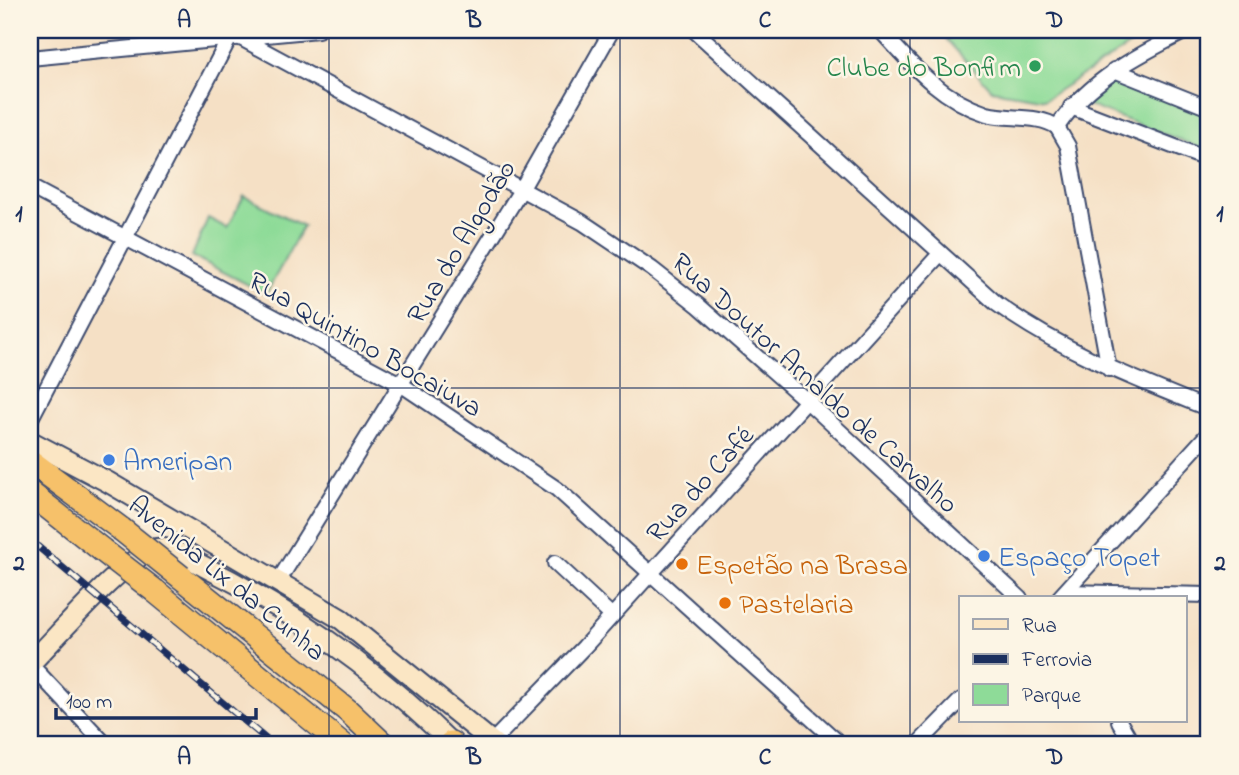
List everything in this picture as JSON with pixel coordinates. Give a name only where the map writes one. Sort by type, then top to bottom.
[{"type":"highway","name":"Avenida Lix da Cunha","points":[[30,461],[121,529],[347,710],[384,745]]},
{"type":"highway","name":"Avenida Lix da Cunha","points":[[30,493],[343,745]]},
{"type":"main road","points":[[30,441],[108,482],[279,580],[341,619],[492,744]]},
{"type":"main road","points":[[30,664],[113,579],[149,550],[158,548],[179,553],[238,583],[303,623],[362,666],[451,745]]},
{"type":"main road","points":[[238,583],[341,619]]},
{"type":"street","points":[[30,58],[233,36],[316,30]]},
{"type":"street","name":"Rua do Algodão","points":[[279,580],[521,190],[612,30]]},
{"type":"street","points":[[694,30],[1006,311],[1047,337],[1109,369],[1209,409]]},
{"type":"street","points":[[880,30],[919,72],[958,101],[986,114],[1044,121],[1057,127],[1068,146],[1109,369]]},
{"type":"street","points":[[1057,127],[1070,107],[1114,70],[1188,30]]},
{"type":"street","name":"Rua Doutor Arnaldo de Carvalho","points":[[233,36],[582,222],[652,269],[699,306],[807,401],[1018,596]]},
{"type":"street","points":[[30,420],[124,236],[233,36]]},
{"type":"street","points":[[1114,70],[1209,107]]},
{"type":"street","points":[[1070,107],[1209,160]]},
{"type":"street","name":"Rua Quintino Bocaiuva","points":[[30,187],[402,385],[557,489],[841,745]]},
{"type":"street","name":"Rua do Café","points":[[492,744],[612,616],[940,254]]},
{"type":"street","points":[[1062,595],[1209,433]]},
{"type":"street","points":[[555,563],[612,616]]},
{"type":"street","points":[[1062,595],[1209,595]]},
{"type":"street","points":[[30,664],[106,745]]},
{"type":"street","points":[[917,745],[959,702]]},
{"type":"street","points":[[1120,722],[1133,745]]},
{"type":"green space","name":"Clube do Bonfim","points":[[938,30],[1154,30],[1045,99],[992,90]]},
{"type":"green space","points":[[1116,78],[1209,114],[1209,151],[1084,104]]},
{"type":"green space","points":[[244,196],[303,226],[266,294],[192,256],[208,218],[227,228]]},
{"type":"railway","points":[[30,540],[273,745]]},
{"type":"place","name":"Clube do Bonfim","points":[[1035,66]]},
{"type":"place","name":"Ameripan","points":[[109,460]]},
{"type":"place","name":"Espaço Topet","points":[[984,556]]},
{"type":"place","name":"Espetão na Brasa","points":[[682,564]]},
{"type":"place","name":"Pastelaria","points":[[725,603]]}]
